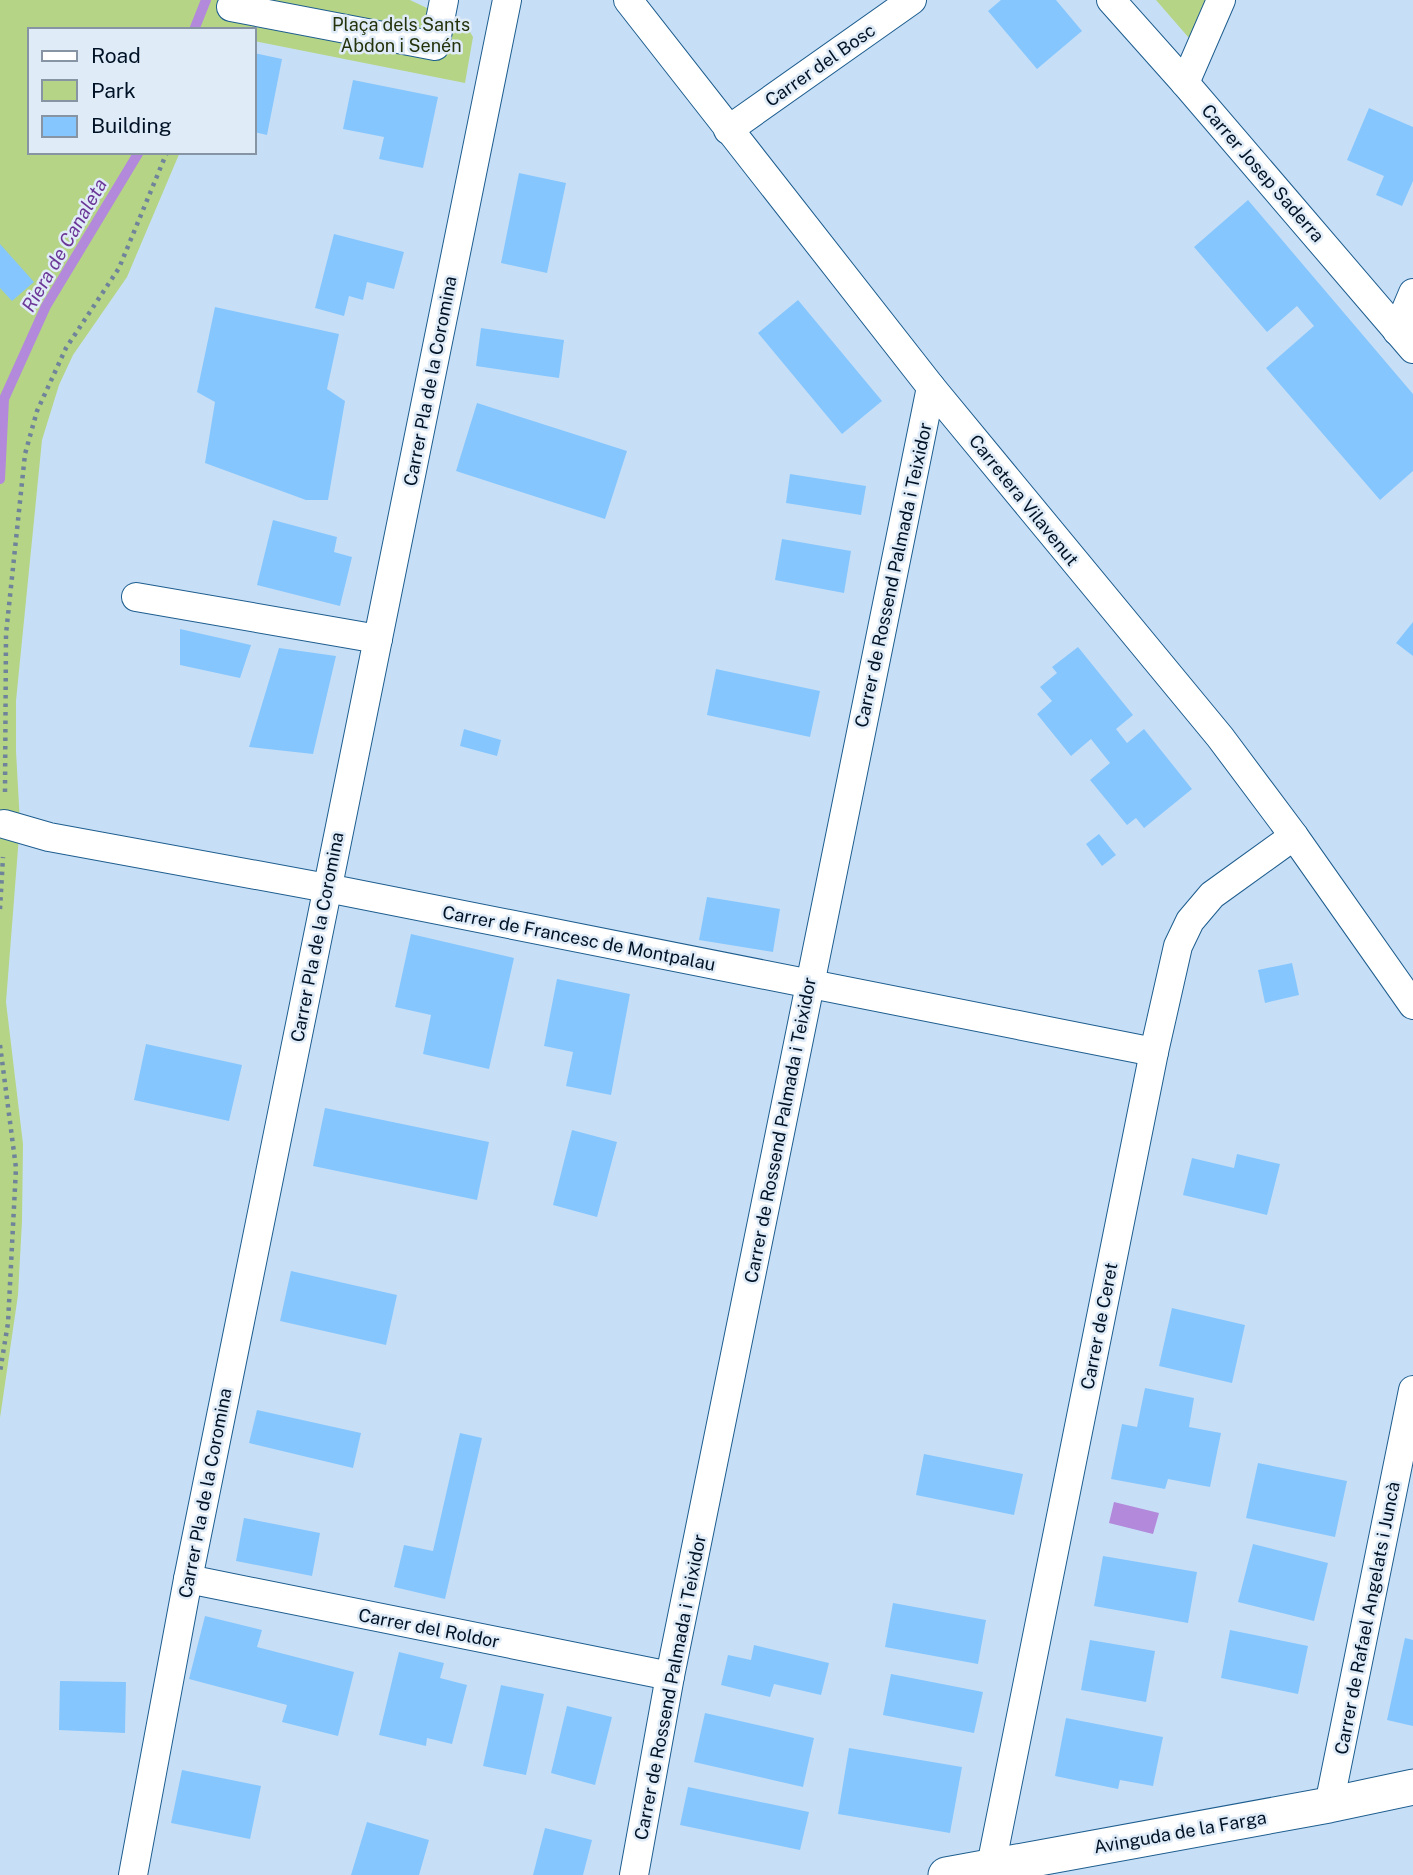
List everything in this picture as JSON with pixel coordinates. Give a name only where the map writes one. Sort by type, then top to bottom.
[{"type":"street","points":[[231,7],[435,46],[444,0]]},
{"type":"street","name":"Carrer Pla de la Coromina","points":[[133,1875],[188,1579],[507,0]]},
{"type":"street","name":"Carretera Vilavenut","points":[[628,0],[931,387],[1220,737],[1411,995]]},
{"type":"street","name":"Carrer del Bosc","points":[[728,130],[912,0]]},
{"type":"street","name":"Carrer Josep Saderra","points":[[1111,0],[1405,340]]},
{"type":"street","points":[[1185,83],[1221,0]]},
{"type":"street","points":[[1405,340],[1413,293]]},
{"type":"street","name":"Carrer de Rossend Palmada i Teixidor","points":[[634,1875],[670,1676],[931,387]]},
{"type":"street","points":[[136,597],[378,639]]},
{"type":"street","name":"Carrer de Francesc de Montpalau","points":[[4,824],[49,837],[327,888],[1154,1052]]},
{"type":"street","name":"Carrer de Ceret","points":[[991,1866],[1154,1052],[1178,946],[1190,921],[1212,895],[1294,836]]},
{"type":"street","name":"Carrer de Rafael Angelats i Juncà","points":[[1329,1805],[1413,1390]]},
{"type":"street","name":"Carrer del Roldor","points":[[188,1579],[670,1676]]},
{"type":"street","name":"Avinguda de la Farga","points":[[946,1875],[1329,1805],[1413,1787]]},
{"type":"path","points":[[0,909],[4,824],[6,634],[24,454],[37,411],[66,348],[119,268],[166,154]]},
{"type":"path","points":[[0,1045],[16,1168],[8,1323],[0,1372]]},
{"type":"green space","name":"Plaça dels Sants Abdon i Senén","points":[[0,0],[410,0],[467,27],[473,37],[465,83],[256,41],[256,28],[28,28],[28,154],[179,154],[127,277],[73,355],[59,385],[42,440],[16,701],[20,823],[6,1002],[23,1144],[22,1221],[18,1295],[0,1418]]},
{"type":"green space","points":[[1156,0],[1205,0],[1189,38]]},
{"type":"shaded area","points":[[1114,1502],[1159,1513],[1153,1534],[1109,1523]]},
{"type":"building","points":[[1001,0],[1056,0],[1082,31],[1037,69],[988,11]]},
{"type":"building","points":[[256,53],[282,59],[267,135],[256,132]]},
{"type":"building","points":[[353,80],[438,97],[423,168],[379,159],[384,137],[343,129]]},
{"type":"building","points":[[1369,108],[1413,127],[1413,181],[1402,206],[1376,195],[1384,176],[1347,160]]},
{"type":"building","points":[[519,173],[566,183],[547,273],[501,263]]},
{"type":"building","points":[[1248,200],[1413,394],[1413,471],[1380,500],[1266,368],[1314,326],[1297,306],[1267,332],[1194,247]]},
{"type":"building","points":[[334,234],[404,252],[394,289],[367,282],[363,300],[349,296],[344,316],[315,308]]},
{"type":"building","points":[[0,244],[34,282],[12,301],[0,288]]},
{"type":"building","points":[[798,300],[882,401],[842,434],[758,333]]},
{"type":"building","points":[[215,307],[339,334],[327,389],[345,401],[328,500],[306,500],[205,463],[215,402],[197,392]]},
{"type":"building","points":[[481,328],[564,340],[559,378],[476,366]]},
{"type":"building","points":[[477,403],[627,451],[605,519],[456,471]]},
{"type":"building","points":[[790,474],[866,486],[861,515],[786,503]]},
{"type":"building","points":[[273,520],[337,537],[334,552],[352,557],[340,606],[257,585]]},
{"type":"building","points":[[782,539],[851,551],[844,593],[775,580]]},
{"type":"building","points":[[1413,622],[1413,656],[1396,643]]},
{"type":"building","points":[[180,629],[251,645],[240,678],[180,665]]},
{"type":"building","points":[[1078,647],[1133,715],[1116,729],[1127,743],[1144,729],[1192,789],[1144,828],[1136,818],[1127,825],[1090,780],[1110,763],[1091,739],[1071,756],[1037,714],[1052,701],[1040,687],[1057,673],[1052,667]]},
{"type":"building","points":[[279,648],[336,656],[313,754],[249,747]]},
{"type":"building","points":[[716,669],[820,691],[810,737],[707,715]]},
{"type":"building","points":[[464,729],[501,740],[497,756],[460,746]]},
{"type":"building","points":[[1099,834],[1116,855],[1102,866],[1086,844]]},
{"type":"building","points":[[707,897],[780,909],[773,952],[699,940]]},
{"type":"building","points":[[411,934],[514,958],[489,1069],[423,1054],[431,1015],[395,1007]]},
{"type":"building","points":[[1292,963],[1299,995],[1265,1003],[1258,970]]},
{"type":"building","points":[[557,979],[630,994],[611,1095],[566,1086],[573,1052],[544,1046]]},
{"type":"building","points":[[146,1044],[242,1065],[229,1121],[134,1100]]},
{"type":"building","points":[[325,1108],[489,1142],[477,1200],[313,1166]]},
{"type":"building","points":[[572,1130],[617,1142],[597,1217],[553,1205]]},
{"type":"building","points":[[1237,1154],[1280,1164],[1267,1215],[1183,1195],[1192,1158],[1234,1168]]},
{"type":"building","points":[[291,1271],[397,1295],[386,1345],[280,1321]]},
{"type":"building","points":[[1172,1308],[1245,1325],[1232,1383],[1159,1366]]},
{"type":"building","points":[[1145,1388],[1194,1398],[1189,1427],[1221,1433],[1210,1487],[1168,1479],[1165,1489],[1111,1479],[1122,1424],[1137,1427]]},
{"type":"building","points":[[257,1410],[361,1433],[353,1468],[249,1443]]},
{"type":"building","points":[[460,1433],[482,1438],[445,1599],[394,1587],[404,1545],[433,1551]]},
{"type":"building","points":[[924,1454],[1023,1474],[1014,1515],[916,1495]]},
{"type":"building","points":[[1258,1463],[1347,1481],[1335,1537],[1246,1518]]},
{"type":"building","points":[[244,1518],[320,1533],[312,1576],[236,1561]]},
{"type":"building","points":[[1253,1544],[1328,1563],[1314,1621],[1238,1602]]},
{"type":"building","points":[[1103,1556],[1197,1572],[1188,1623],[1094,1606]]},
{"type":"building","points":[[893,1603],[986,1620],[978,1664],[885,1647]]},
{"type":"building","points":[[205,1616],[262,1630],[257,1647],[354,1672],[338,1736],[282,1722],[287,1705],[189,1679]]},
{"type":"building","points":[[1230,1630],[1308,1646],[1298,1694],[1221,1678]]},
{"type":"building","points":[[1405,1638],[1413,1640],[1413,1726],[1387,1720]]},
{"type":"building","points":[[1090,1640],[1155,1651],[1146,1702],[1081,1690]]},
{"type":"building","points":[[754,1645],[829,1663],[821,1695],[774,1684],[770,1697],[721,1685],[728,1655],[751,1660]]},
{"type":"building","points":[[399,1652],[444,1663],[440,1678],[467,1685],[452,1744],[427,1738],[426,1746],[379,1735]]},
{"type":"building","points":[[891,1674],[983,1692],[974,1733],[883,1715]]},
{"type":"building","points":[[60,1681],[126,1682],[125,1733],[59,1730]]},
{"type":"building","points":[[501,1685],[544,1694],[526,1775],[483,1766]]},
{"type":"building","points":[[567,1706],[612,1717],[595,1785],[551,1773]]},
{"type":"building","points":[[705,1713],[814,1738],[803,1787],[694,1762]]},
{"type":"building","points":[[1066,1718],[1163,1737],[1153,1786],[1120,1780],[1118,1789],[1055,1776]]},
{"type":"building","points":[[849,1748],[962,1767],[950,1833],[838,1814]]},
{"type":"building","points":[[182,1770],[261,1786],[250,1839],[171,1823]]},
{"type":"building","points":[[688,1787],[809,1812],[800,1850],[680,1825]]},
{"type":"building","points":[[367,1822],[429,1840],[419,1875],[351,1875]]},
{"type":"building","points":[[545,1828],[592,1840],[583,1875],[533,1875]]},
{"type":"waterway","name":"Riera de Canaleta","points":[[195,28],[206,0]]},
{"type":"waterway","name":"Riera de Canaleta","points":[[0,479],[4,399],[46,306],[138,154]]}]
